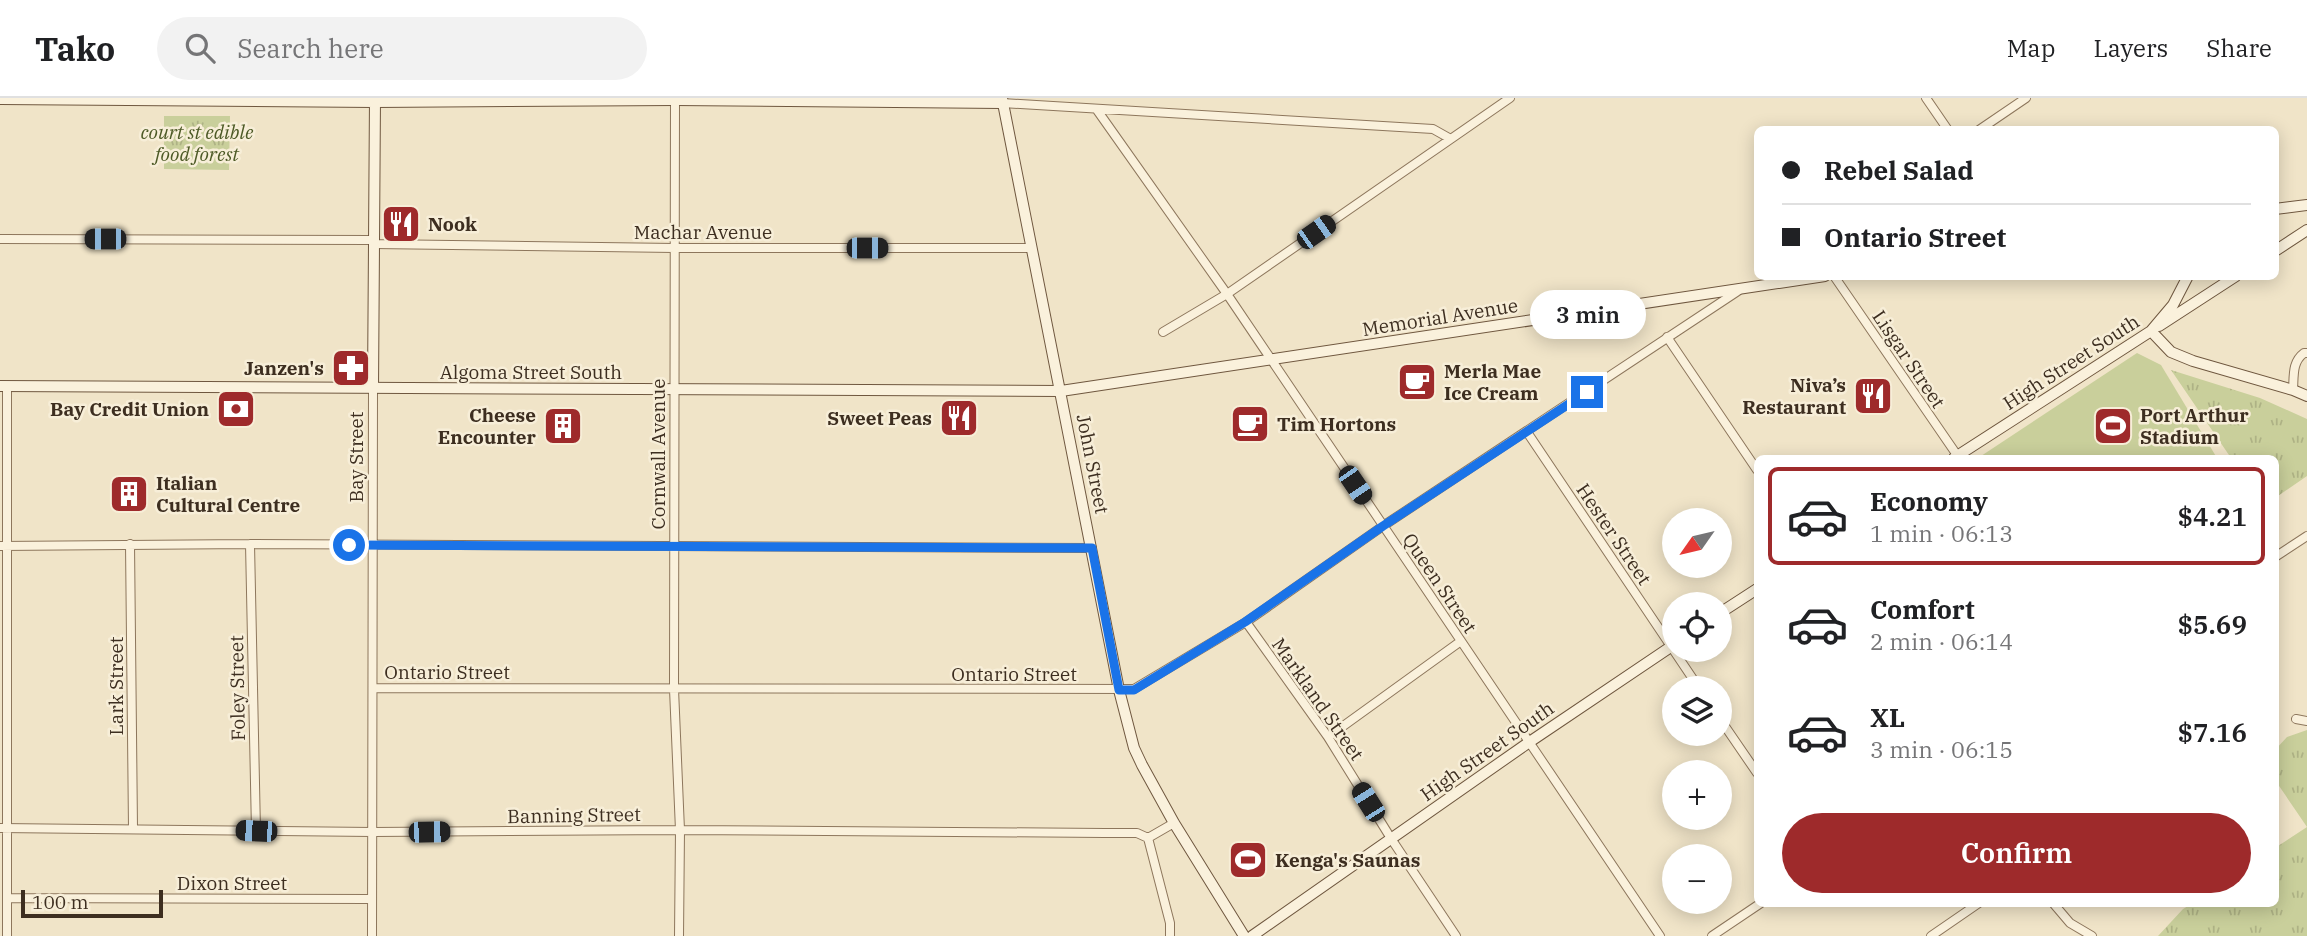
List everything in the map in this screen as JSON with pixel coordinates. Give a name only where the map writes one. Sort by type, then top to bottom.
[{"type":"street","points":[[1163,332],[1227,294],[1510,98]]},
{"type":"street","points":[[1926,98],[1945,126]]},
{"type":"street","points":[[1985,126],[2026,98]]},
{"type":"street","points":[[0,99],[1002,100],[1097,110],[1433,129],[1449,138]]},
{"type":"street","name":"Cornwall Avenue","points":[[675,99],[673,547],[674,689],[680,830],[679,936]]},
{"type":"street","name":"Bay Street","points":[[372,936],[375,100]]},
{"type":"street","name":"John Street","points":[[1002,100],[1119,690],[1134,748],[1174,823],[1244,936]]},
{"type":"street","name":"Queen Street","points":[[1097,110],[1227,294],[1660,936]]},
{"type":"street","points":[[2279,208],[2307,205]]},
{"type":"street","points":[[2279,248],[2307,230]]},
{"type":"street","name":"Machar Avenue","points":[[0,239],[674,248],[1032,248]]},
{"type":"street","name":"Memorial Avenue","points":[[1061,391],[1795,280]]},
{"type":"street","name":"Lisgar Street","points":[[1837,280],[1955,455]]},
{"type":"street","name":"High Street South","points":[[1962,455],[2151,331],[2173,305],[2187,280]]},
{"type":"street","points":[[2230,280],[2151,331],[2171,352],[2193,362],[2307,396]]},
{"type":"street","name":"Ontario Street","points":[[373,688],[1134,690],[1245,622],[1383,526],[1743,287]]},
{"type":"street","points":[[1667,337],[1754,466]]},
{"type":"street","points":[[2293,390],[2297,360],[2307,353]]},
{"type":"street","points":[[4,386],[4,828],[7,936]]},
{"type":"street","name":"Algoma Street South","points":[[4,386],[1061,391]]},
{"type":"street","name":"Hester Street","points":[[1527,432],[1662,629]]},
{"type":"street","points":[[2279,554],[2307,536]]},
{"type":"street","name":"Lark Street","points":[[130,544],[133,828]]},
{"type":"street","points":[[4,546],[250,544],[1092,548]]},
{"type":"street","name":"Foley Street","points":[[250,544],[256,831]]},
{"type":"street","points":[[1732,605],[1754,591]]},
{"type":"street","name":"Markland Street","points":[[1245,622],[1328,737],[1456,936]]},
{"type":"street","points":[[1328,737],[1461,641]]},
{"type":"street","name":"High Street South","points":[[1252,936],[1662,652]]},
{"type":"street","points":[[2295,719],[2307,721]]},
{"type":"street","points":[[1732,737],[1754,769]]},
{"type":"street","points":[[1170,936],[1170,923],[1148,838],[1174,823]]},
{"type":"street","name":"Banning Street","points":[[4,828],[373,832],[680,830],[1137,834],[1148,838]]},
{"type":"street","name":"Dixon Street","points":[[8,898],[372,899]]},
{"type":"street","points":[[1712,936],[1755,907]]},
{"type":"street","points":[[1931,936],[1973,907]]},
{"type":"street","points":[[2056,907],[2070,923],[2092,936]]},
{"type":"green space","name":"court st edible food forest","points":[[164,116],[230,116],[229,170],[164,169]]},
{"type":"green space","name":"Port Arthur Stadium","points":[[2137,353],[2161,365],[2215,455],[1983,455]]},
{"type":"green space","points":[[2171,370],[2260,398],[2307,419],[2307,476],[2279,495],[2279,455],[2229,455]]},
{"type":"green space","points":[[2307,730],[2307,827],[2279,786],[2279,746],[2287,737]]},
{"type":"green space","points":[[2307,827],[2307,936],[2158,936],[2186,907],[2279,907],[2279,845]]},
{"type":"place","name":"Nook","points":[[401,224]]},
{"type":"place","name":"Janzen's","points":[[351,368]]},
{"type":"place","name":"Merla Mae Ice Cream","points":[[1417,382]]},
{"type":"place","name":"Niva’s Restaurant","points":[[1873,396]]},
{"type":"place","name":"Bay Credit Union","points":[[236,409]]},
{"type":"place","name":"Sweet Peas","points":[[959,418]]},
{"type":"place","name":"Tim Hortons","points":[[1250,424]]},
{"type":"place","name":"Cheese Encounter","points":[[563,426]]},
{"type":"place","name":"Port Arthur Stadium","points":[[2113,426]]},
{"type":"place","name":"Italian Cultural Centre","points":[[129,494]]},
{"type":"place","name":"Kenga's Saunas","points":[[1248,860]]},
{"type":"route","points":[[349,545],[1092,548],[1119,690],[1134,690],[1245,622],[1383,526],[1587,392]]}]
